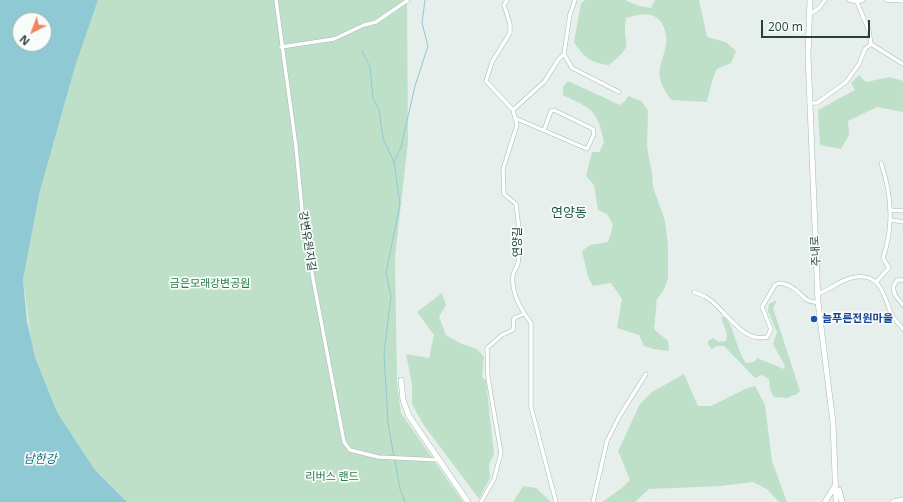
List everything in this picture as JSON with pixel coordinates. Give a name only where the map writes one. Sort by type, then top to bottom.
[{"type":"main road","name":"주내로","points":[[810,0],[808,55],[818,302],[833,422],[837,483],[836,502]]},
{"type":"main road","points":[[402,380],[403,400],[409,416],[468,502]]},
{"type":"main road","points":[[825,502],[837,483]]},
{"type":"main road","points":[[837,483],[842,502]]},
{"type":"main road","points":[[893,502],[903,500]]},
{"type":"street","name":"강변유원지길","points":[[276,0],[281,47],[296,147],[304,231],[342,435],[350,450],[378,457],[439,460]]},
{"type":"street","points":[[281,47],[334,39],[364,25],[376,22],[408,0]]},
{"type":"street","name":"연양길","points":[[507,0],[504,5],[510,24],[510,33],[492,62],[486,81],[513,110],[517,125],[503,169],[504,194],[516,204],[519,231],[518,264],[513,273],[513,288],[524,314],[531,323],[531,407],[556,502]]},
{"type":"street","points":[[513,110],[545,81],[558,60],[564,54],[570,14],[575,0]]},
{"type":"street","points":[[810,14],[819,8],[824,0]]},
{"type":"street","points":[[849,0],[857,2],[863,0]]},
{"type":"street","points":[[886,0],[903,1]]},
{"type":"street","points":[[857,2],[869,30],[871,44],[903,64]]},
{"type":"street","points":[[810,103],[817,103],[846,82],[859,64],[865,49],[871,44]]},
{"type":"street","points":[[564,54],[572,68],[619,92]]},
{"type":"street","points":[[515,118],[587,149],[594,134],[593,129],[554,110],[551,111],[544,130]]},
{"type":"street","points":[[876,282],[889,268],[883,258],[889,240],[892,220],[887,181],[881,163]]},
{"type":"street","points":[[890,210],[903,211]]},
{"type":"street","points":[[892,220],[903,222]]},
{"type":"street","points":[[818,294],[850,278],[862,276],[876,282],[883,290],[893,317],[903,329]]},
{"type":"street","points":[[903,280],[897,280],[893,287],[895,295],[903,306]]},
{"type":"street","points":[[694,292],[709,299],[733,323],[751,336],[761,339],[767,337],[771,329],[762,307],[775,285],[779,283],[793,286],[811,303],[818,302]]},
{"type":"street","points":[[481,502],[494,479],[501,453],[488,378],[487,348],[502,335],[512,330],[514,318],[524,314]]},
{"type":"street","points":[[593,502],[607,440],[619,417],[646,374]]},
{"type":"green space","name":"금은모래강변공원","points":[[98,0],[407,0],[408,142],[395,257],[397,383],[401,413],[463,502],[127,502],[95,470],[57,412],[35,357],[31,341],[23,280],[40,191],[75,67]]},
{"type":"green space","points":[[585,0],[625,0],[639,6],[651,8],[655,0],[699,0],[707,37],[726,42],[736,51],[731,63],[717,69],[712,81],[707,102],[671,100],[663,87],[660,78],[660,65],[665,49],[666,36],[664,27],[659,19],[648,14],[626,18],[626,48],[618,58],[609,65],[597,63],[584,55],[574,42],[581,3]]},
{"type":"green space","points":[[859,75],[866,82],[890,77],[903,81],[903,112],[877,107],[848,121],[849,135],[841,149],[820,145],[818,110],[855,90],[851,83]]},
{"type":"green space","points":[[568,81],[620,105],[628,96],[641,101],[648,110],[647,147],[653,187],[665,221],[668,245],[668,279],[664,290],[657,299],[654,329],[668,341],[669,351],[644,346],[639,335],[617,328],[622,299],[611,283],[593,286],[588,277],[582,251],[590,245],[608,242],[613,225],[607,214],[598,210],[594,185],[586,176],[592,152],[599,152],[604,142],[599,123],[596,116],[587,107],[563,95],[563,87]]},
{"type":"green space","points":[[442,293],[446,305],[439,317],[446,335],[460,343],[477,349],[484,357],[482,377],[486,381],[494,454],[489,464],[490,478],[479,499],[423,424],[412,404],[412,384],[406,354],[429,358],[434,335],[417,312]]},
{"type":"green space","points":[[777,300],[773,308],[800,391],[796,395],[788,398],[774,397],[770,389],[769,379],[761,375],[755,378],[724,346],[717,346],[712,349],[708,345],[708,341],[713,338],[718,342],[726,341],[727,334],[721,317],[725,317],[731,326],[746,363],[754,362],[757,358],[784,369],[785,366],[773,344],[777,332],[768,311],[769,304]]},
{"type":"green space","points":[[684,374],[698,406],[711,406],[745,389],[755,386],[765,405],[772,461],[787,502],[779,502],[767,489],[753,482],[721,486],[649,489],[635,502],[602,502],[622,488],[630,480],[618,451],[640,404],[652,392]]},
{"type":"green space","points":[[523,486],[536,488],[551,502],[513,502]]},
{"type":"water","name":"남한강","points":[[0,0],[98,0],[75,67],[40,191],[23,280],[27,321],[35,357],[57,412],[95,470],[127,502],[0,502]]},
{"type":"waterway","points":[[394,162],[401,147],[415,86],[428,46],[422,23],[425,0]]},
{"type":"waterway","points":[[362,51],[370,67],[373,98],[379,110],[383,138],[394,162],[400,204],[386,273],[391,296],[384,354],[388,423],[394,457]]},
{"type":"waterway","points":[[395,460],[400,489],[405,502]]},
{"type":"place","name":"늘푸른전원마을","points":[[814,319]]},
{"type":"district","name":"연양동","points":[[569,213]]},
{"type":"park label","name":"리버스 랜드","points":[[332,477]]}]
